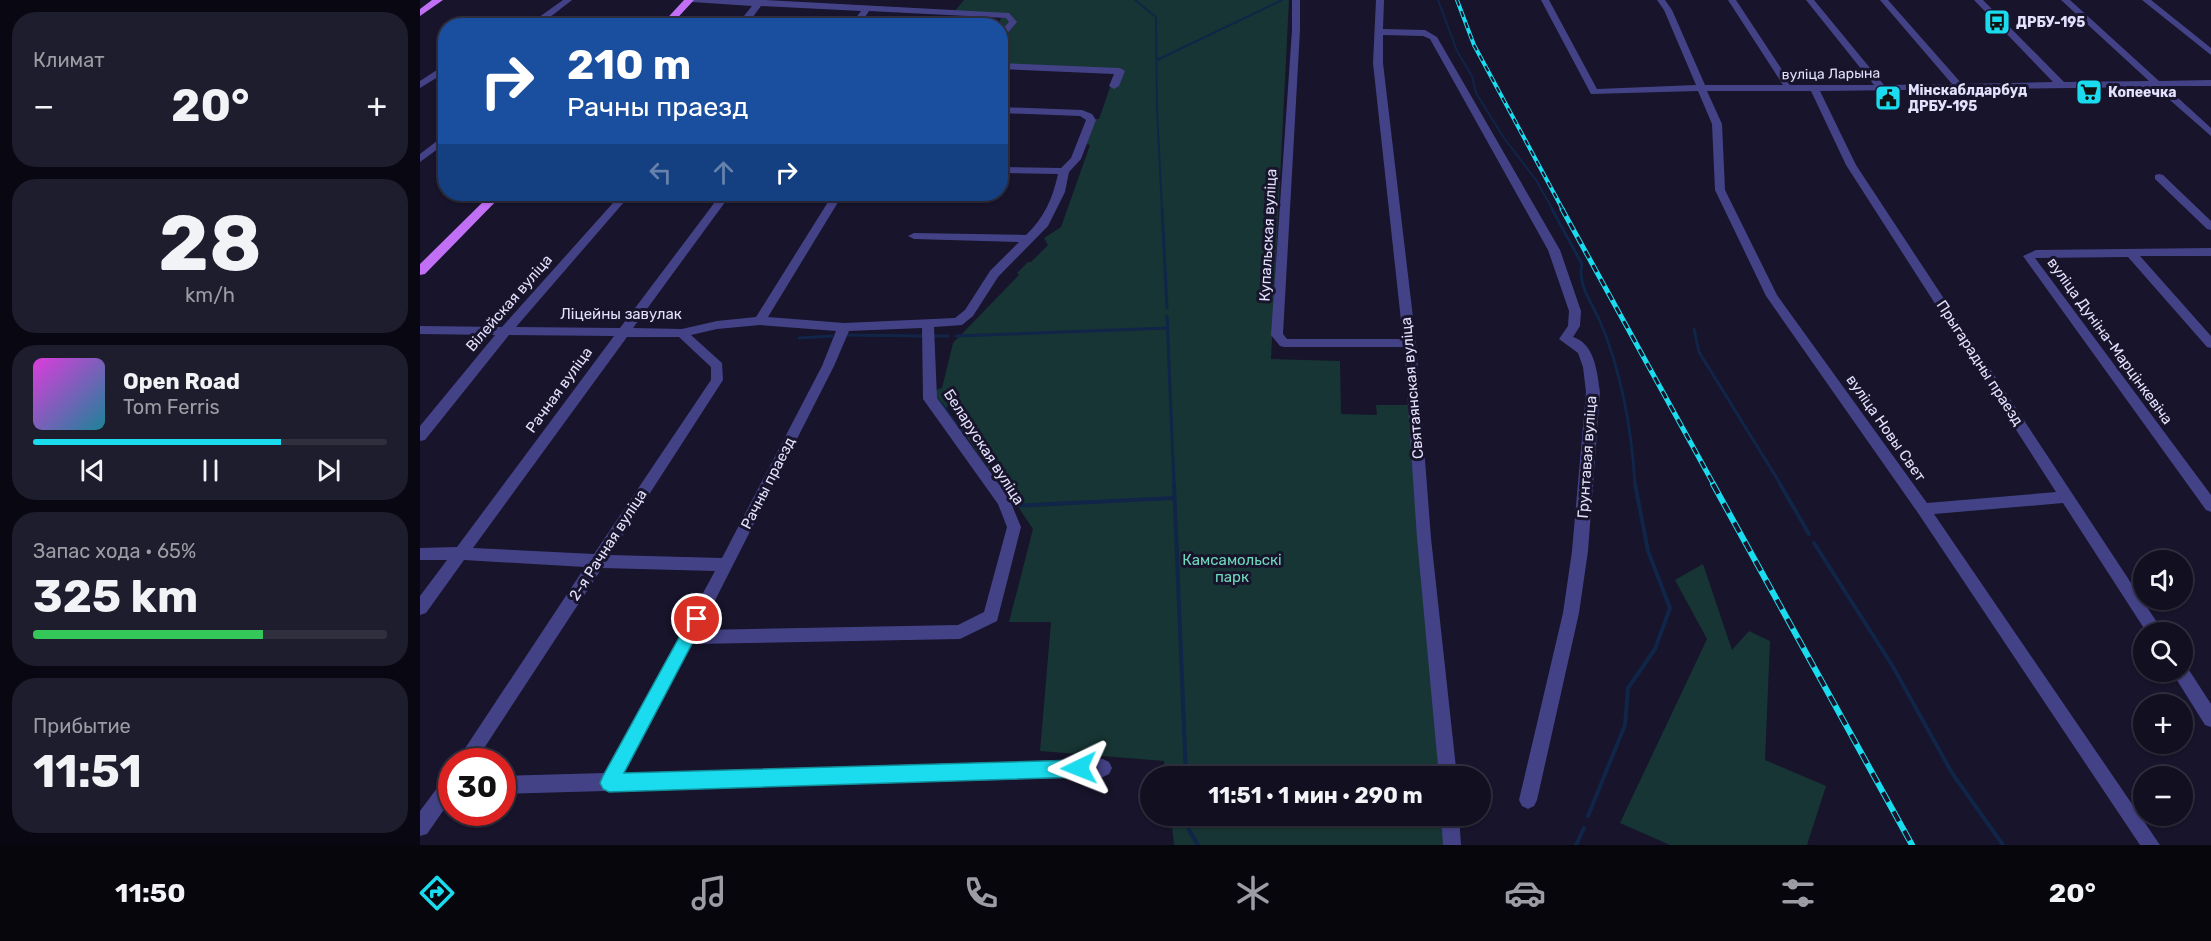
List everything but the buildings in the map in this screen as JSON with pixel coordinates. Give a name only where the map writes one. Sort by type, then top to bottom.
[{"type":"main road","points":[[420,13],[438,0]]},
{"type":"main road","points":[[672,18],[690,0]]},
{"type":"main road","points":[[420,271],[490,201]]},
{"type":"street","points":[[544,18],[568,0]]},
{"type":"street","points":[[690,0],[1009,16],[1013,22],[1008,29]]},
{"type":"street","name":"Купальская вуліца","points":[[1296,0],[1276,335],[1284,343],[1410,343]]},
{"type":"street","name":"Святаянская вуліца","points":[[1380,0],[1378,63],[1410,343],[1424,538],[1447,766]]},
{"type":"street","name":"вуліца Ларына","points":[[1545,0],[1594,92],[1703,88],[2211,83]]},
{"type":"street","name":"вуліца Новы Свет","points":[[1661,0],[1703,88],[1717,124],[1720,190],[1772,296],[1923,509],[2151,845]]},
{"type":"street","points":[[1732,0],[1789,88]]},
{"type":"street","points":[[1810,0],[1881,87]]},
{"type":"street","points":[[1884,0],[1959,86]]},
{"type":"street","points":[[1978,0],[2061,84]]},
{"type":"street","points":[[2065,0],[2211,133]]},
{"type":"street","points":[[2146,0],[2211,52]]},
{"type":"street","points":[[747,18],[760,2]]},
{"type":"street","points":[[860,18],[867,8]]},
{"type":"street","name":"Грунтавая вуліца","points":[[1379,32],[1425,33],[1433,37],[1554,250],[1575,311],[1574,326],[1564,339],[1578,342],[1591,376],[1593,392],[1582,528],[1571,614],[1528,800]]},
{"type":"street","points":[[1008,66],[1120,71],[1114,86]]},
{"type":"street","points":[[420,85],[438,73]]},
{"type":"street","name":"Прыгарадны праезд","points":[[1814,88],[1851,165],[2149,622]]},
{"type":"street","points":[[928,324],[958,322],[969,313],[994,274],[1044,224],[1060,192],[1064,171],[1076,159],[1091,120],[1082,112],[1008,110]]},
{"type":"street","points":[[420,144],[438,146]]},
{"type":"street","points":[[420,159],[438,148]]},
{"type":"street","points":[[1008,170],[1064,171]]},
{"type":"street","points":[[2159,177],[2211,227]]},
{"type":"street","name":"Вілейская вуліца","points":[[420,436],[506,330],[620,201]]},
{"type":"street","name":"Рачная вуліца","points":[[420,608],[721,201]]},
{"type":"street","points":[[760,321],[834,201]]},
{"type":"street","points":[[914,236],[1028,239]]},
{"type":"street","name":"вуліца Дуніна-Марцінкевіча","points":[[2211,252],[2036,254],[2029,256],[2211,506]]},
{"type":"street","points":[[2132,253],[2211,344]]},
{"type":"street","name":"Ліцейны завулак","points":[[420,330],[682,333],[717,325],[760,321],[844,327],[928,324]]},
{"type":"street","name":"Беларуская вуліца","points":[[688,637],[960,632],[991,616],[1014,527],[1004,502],[930,399],[928,324]]},
{"type":"street","name":"Рачны праезд","points":[[609,783],[726,565],[828,366],[844,327]]},
{"type":"street","name":"2-я Рачная вуліца","points":[[474,748],[717,380],[718,368],[712,359],[697,350],[682,333]]},
{"type":"street","points":[[1923,509],[2068,497]]},
{"type":"street","points":[[420,554],[726,565]]},
{"type":"street","points":[[2187,682],[2211,719]]},
{"type":"street","points":[[516,785],[1102,768]]},
{"type":"street","points":[[420,827],[438,802]]},
{"type":"street","points":[[1451,826],[1452,845]]},
{"type":"green space","name":"Камсамольскі парк","points":[[964,0],[1289,0],[1271,359],[1340,361],[1341,414],[1377,415],[1376,405],[1409,405],[1438,766],[1165,766],[1164,761],[1040,751],[1051,622],[1009,622],[1033,529],[1000,480],[997,481],[961,429],[964,427],[949,404],[946,409],[932,391],[942,388],[953,343],[1019,275],[1017,273],[1048,245],[1044,238],[1061,227],[1090,145],[1086,144],[1096,119],[1099,119],[1116,70],[1008,65],[1008,18],[953,13]]},
{"type":"green space","points":[[1703,564],[1732,650],[1749,631],[1770,641],[1765,760],[1826,786],[1807,845],[1670,845],[1620,823],[1707,639],[1675,580]]},
{"type":"green space","points":[[1172,826],[1445,826],[1446,845],[1174,845]]},
{"type":"waterway","points":[[1135,0],[1156,17],[1157,110],[1162,210]]},
{"type":"waterway","points":[[1157,60],[1282,0]]},
{"type":"waterway","points":[[1438,0],[1457,51],[1472,76],[1476,93],[1504,138],[1536,180],[1553,210]]},
{"type":"waterway","points":[[1162,209],[1167,308]]},
{"type":"waterway","points":[[1552,209],[1582,264],[1583,285],[1607,338],[1624,400],[1635,485]]},
{"type":"waterway","points":[[1167,316],[1167,328]]},
{"type":"waterway","points":[[956,336],[1167,328]]},
{"type":"waterway","points":[[1167,328],[1174,485]]},
{"type":"waterway","points":[[1694,329],[1699,352],[1781,485]]},
{"type":"waterway","points":[[843,335],[923,336]]},
{"type":"waterway","points":[[799,338],[832,336]]},
{"type":"waterway","points":[[932,336],[948,336]]},
{"type":"waterway","points":[[942,404],[965,437]]},
{"type":"waterway","points":[[1174,484],[1186,766]]},
{"type":"waterway","points":[[1588,816],[1625,725],[1628,688],[1655,649],[1670,608],[1648,551],[1635,484]]},
{"type":"waterway","points":[[1780,484],[1809,534]]},
{"type":"waterway","points":[[1010,502],[1013,506],[1174,498]]},
{"type":"waterway","points":[[1814,543],[1892,665],[1952,773],[2003,845]]},
{"type":"waterway","points":[[1189,826],[1198,845]]},
{"type":"waterway","points":[[1576,845],[1584,828]]},
{"type":"railway","points":[[1457,0],[1474,45],[1563,210]]},
{"type":"railway","points":[[1562,209],[1714,485]]},
{"type":"railway","points":[[1713,484],[1912,845]]},
{"type":"place","name":"ДРБУ-195","points":[[1997,22]]},
{"type":"place","name":"Копеечка","points":[[2089,92]]},
{"type":"place","name":"Мінскаблдарбуд ДРБУ-195","points":[[1888,98]]},
{"type":"route","points":[[697,619],[609,783],[1079,768]]}]
